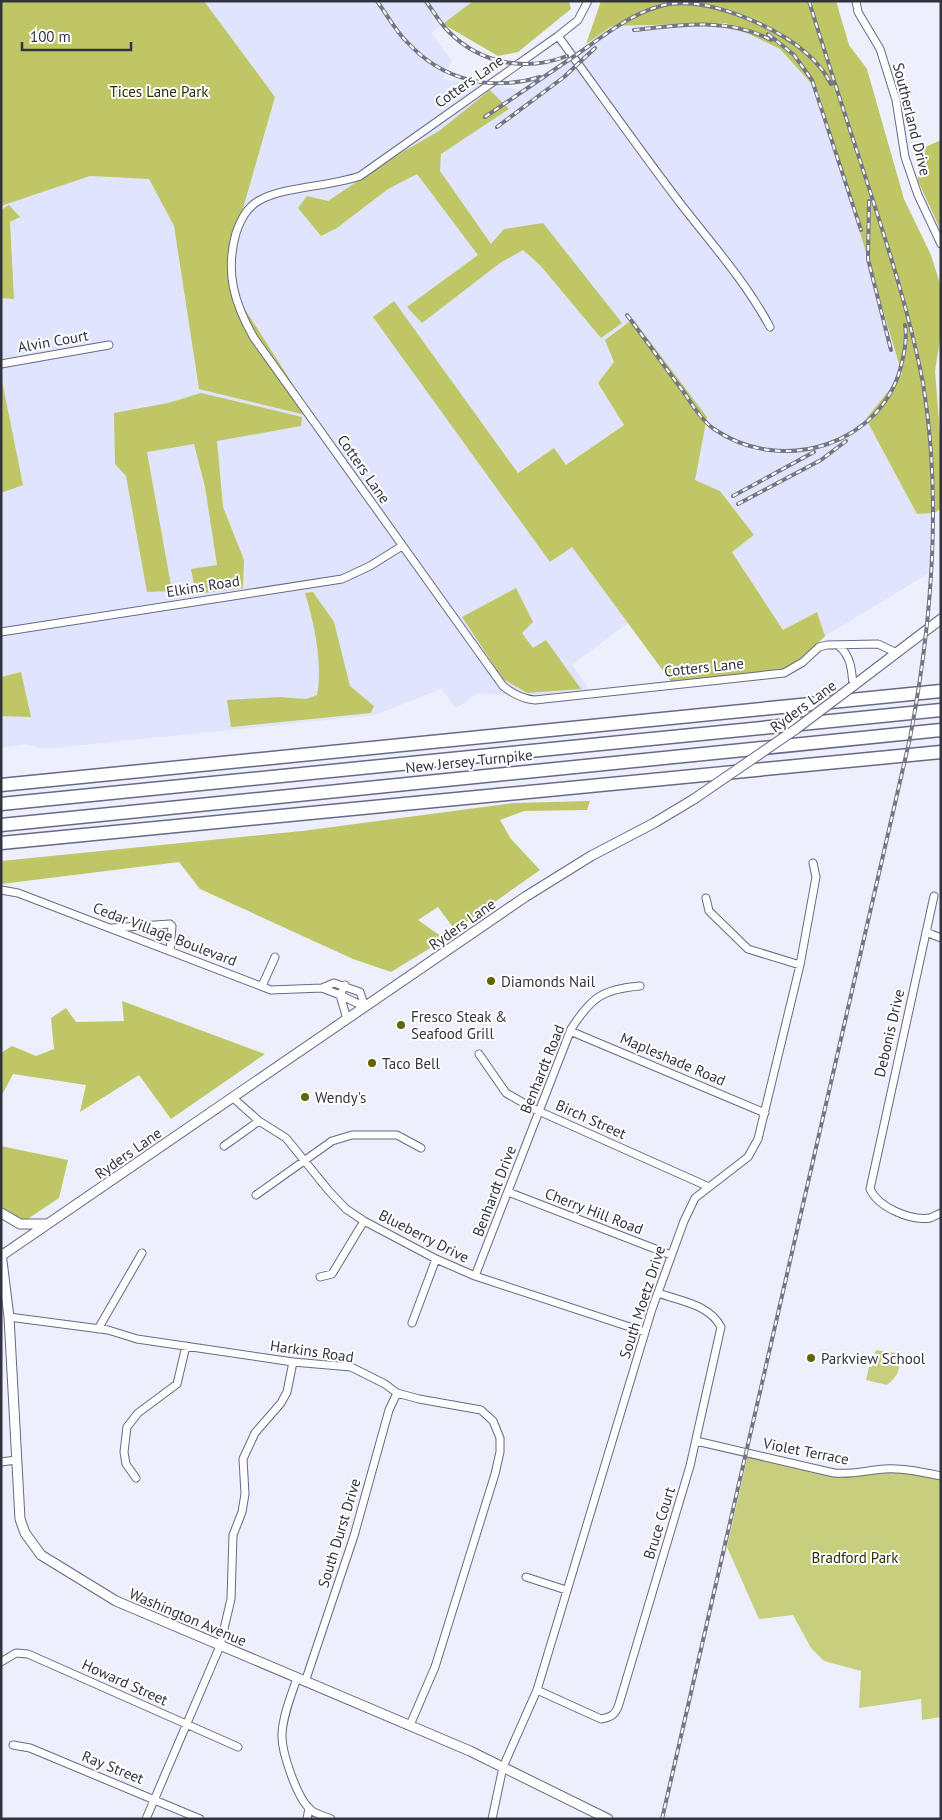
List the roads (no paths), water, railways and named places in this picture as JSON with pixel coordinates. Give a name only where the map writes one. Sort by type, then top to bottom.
[{"type":"highway","name":"New Jersey Turnpike","points":[[1,785],[941,691]]},
{"type":"highway","name":"New Jersey Turnpike","points":[[1,804],[941,710]]},
{"type":"highway","name":"New Jersey Turnpike","points":[[1,824],[941,730]]},
{"type":"highway","points":[[1,843],[941,752]]},
{"type":"main road","name":"Ryders Lane","points":[[1,1255],[564,871],[694,799],[789,734],[941,619]]},
{"type":"main road","points":[[1,1213],[20,1224],[46,1224]]},
{"type":"main road","name":"Washington Avenue","points":[[1,1255],[9,1317],[6,1355],[20,1519],[25,1533],[41,1555],[116,1601],[410,1725],[503,1767],[608,1819]]},
{"type":"street","name":"Cotters Lane","points":[[588,1],[578,20],[558,36],[360,176],[329,185],[277,193],[259,200],[247,210],[240,222],[231,254],[230,272],[232,287],[242,316],[254,338],[503,686],[524,699],[535,700],[784,673],[803,662],[819,647],[878,644],[897,653]]},
{"type":"street","name":"Southerland Drive","points":[[856,1],[858,12],[880,49],[896,100],[905,157],[918,196],[941,244]]},
{"type":"street","points":[[558,36],[681,203],[707,234],[762,311],[770,326]]},
{"type":"street","name":"Alvin Court","points":[[1,364],[109,345]]},
{"type":"street","name":"Elkins Road","points":[[1,632],[342,579],[370,566],[402,546]]},
{"type":"street","points":[[839,646],[846,652],[850,661],[853,686]]},
{"type":"street","name":"South Moetz Drive","points":[[492,1819],[503,1767],[537,1690],[645,1332],[684,1221],[695,1198],[748,1157],[758,1140],[800,965],[816,877],[813,863]]},
{"type":"street","name":"Cedar Village Boulevard","points":[[1,890],[18,893],[279,991],[322,988],[334,983],[345,985]]},
{"type":"street","name":"Debonis Drive","points":[[934,896],[871,1175],[870,1189],[877,1201],[904,1214],[930,1218],[941,1213]]},
{"type":"street","points":[[706,898],[709,911],[748,950],[800,965]]},
{"type":"street","points":[[111,928],[170,924],[172,926],[170,951]]},
{"type":"street","points":[[926,932],[941,938]]},
{"type":"street","points":[[262,986],[274,957]]},
{"type":"street","points":[[347,1019],[340,995],[345,985],[360,992],[365,1007]]},
{"type":"street","name":"Benhardt Road","points":[[527,1143],[570,1031],[588,1004],[617,988],[640,986]]},
{"type":"street","name":"Cedar Village Boulevard","points":[[322,988],[365,1007]]},
{"type":"street","name":"Mapleshade Road","points":[[570,1031],[765,1112]]},
{"type":"street","name":"Birch Street","points":[[479,1054],[506,1093],[539,1112],[709,1187]]},
{"type":"street","name":"Blueberry Drive","points":[[232,1097],[259,1121],[286,1138],[306,1160],[329,1191],[346,1209],[364,1221],[436,1260],[475,1276],[645,1332]]},
{"type":"street","points":[[224,1146],[259,1121]]},
{"type":"street","points":[[256,1195],[332,1141],[352,1135],[397,1135],[420,1148]]},
{"type":"street","name":"Benhardt Drive","points":[[475,1276],[527,1143]]},
{"type":"street","name":"Cherry Hill Road","points":[[508,1192],[671,1255]]},
{"type":"street","points":[[320,1277],[332,1274],[364,1221]]},
{"type":"street","points":[[98,1329],[142,1253]]},
{"type":"street","points":[[412,1323],[436,1260]]},
{"type":"street","name":"Bruce Court","points":[[537,1690],[602,1720],[611,1717],[616,1712],[696,1441],[721,1327],[716,1317],[707,1310],[658,1292]]},
{"type":"street","name":"Harkins Road","points":[[9,1317],[98,1329],[137,1339],[293,1362],[351,1367],[385,1384],[397,1393],[419,1399],[481,1410],[493,1421],[500,1438],[500,1452],[496,1474],[435,1667],[410,1725]]},
{"type":"street","points":[[136,1478],[126,1464],[124,1452],[128,1427],[138,1413],[177,1384],[186,1346]]},
{"type":"street","points":[[146,1819],[220,1646],[231,1599],[233,1535],[242,1512],[245,1494],[243,1459],[255,1433],[281,1403],[287,1392],[293,1362]]},
{"type":"street","name":"South Durst Drive","points":[[309,1808],[302,1797],[288,1764],[282,1736],[285,1716],[301,1680],[354,1536],[389,1410],[397,1393]]},
{"type":"street","name":"Violet Terrace","points":[[696,1441],[834,1473],[851,1474],[884,1469],[908,1470],[941,1476]]},
{"type":"street","points":[[1,1462],[16,1460]]},
{"type":"street","points":[[526,1577],[566,1590]]},
{"type":"street","name":"Howard Street","points":[[1,1662],[16,1653],[28,1654],[238,1747]]},
{"type":"street","name":"Ray Street","points":[[13,1745],[30,1748],[200,1819]]},
{"type":"street","points":[[307,1819],[309,1808],[331,1819]]},
{"type":"railway","points":[[377,1],[407,42],[436,66],[451,74],[485,83],[503,83],[540,77]]},
{"type":"railway","points":[[426,1],[449,32],[475,52],[490,58],[520,64],[536,64],[567,56]]},
{"type":"railway","points":[[662,1819],[910,738],[918,694],[929,605],[933,516],[932,471],[923,383],[912,333],[891,259],[809,1]]},
{"type":"railway","points":[[485,117],[618,26],[643,12],[669,4],[704,5],[738,15],[771,29],[791,41],[810,56],[831,84]]},
{"type":"railway","points":[[634,30],[704,24],[721,25],[738,28],[771,40]]},
{"type":"railway","points":[[768,34],[794,55],[812,80],[861,230]]},
{"type":"railway","points":[[497,127],[564,77],[595,48]]},
{"type":"railway","points":[[869,201],[868,259],[891,350]]},
{"type":"railway","points":[[627,315],[705,422],[714,429],[741,443],[770,450],[799,450],[827,444],[853,432],[875,414],[892,391],[902,362],[906,334],[905,325]]},
{"type":"railway","points":[[738,504],[821,460],[846,441]]},
{"type":"railway","points":[[733,496],[814,452]]},
{"type":"place","name":"Diamonds Nail","points":[[491,981]]},
{"type":"place","name":"Fresco Steak & Seafood Grill","points":[[401,1025]]},
{"type":"place","name":"Taco Bell","points":[[372,1063]]},
{"type":"place","name":"Wendy's","points":[[305,1097]]},
{"type":"place","name":"Parkview School","points":[[811,1358]]},
{"type":"park label","name":"Tices Lane Park","points":[[159,91]]},
{"type":"park label","name":"Bradford Park","points":[[855,1557]]}]
